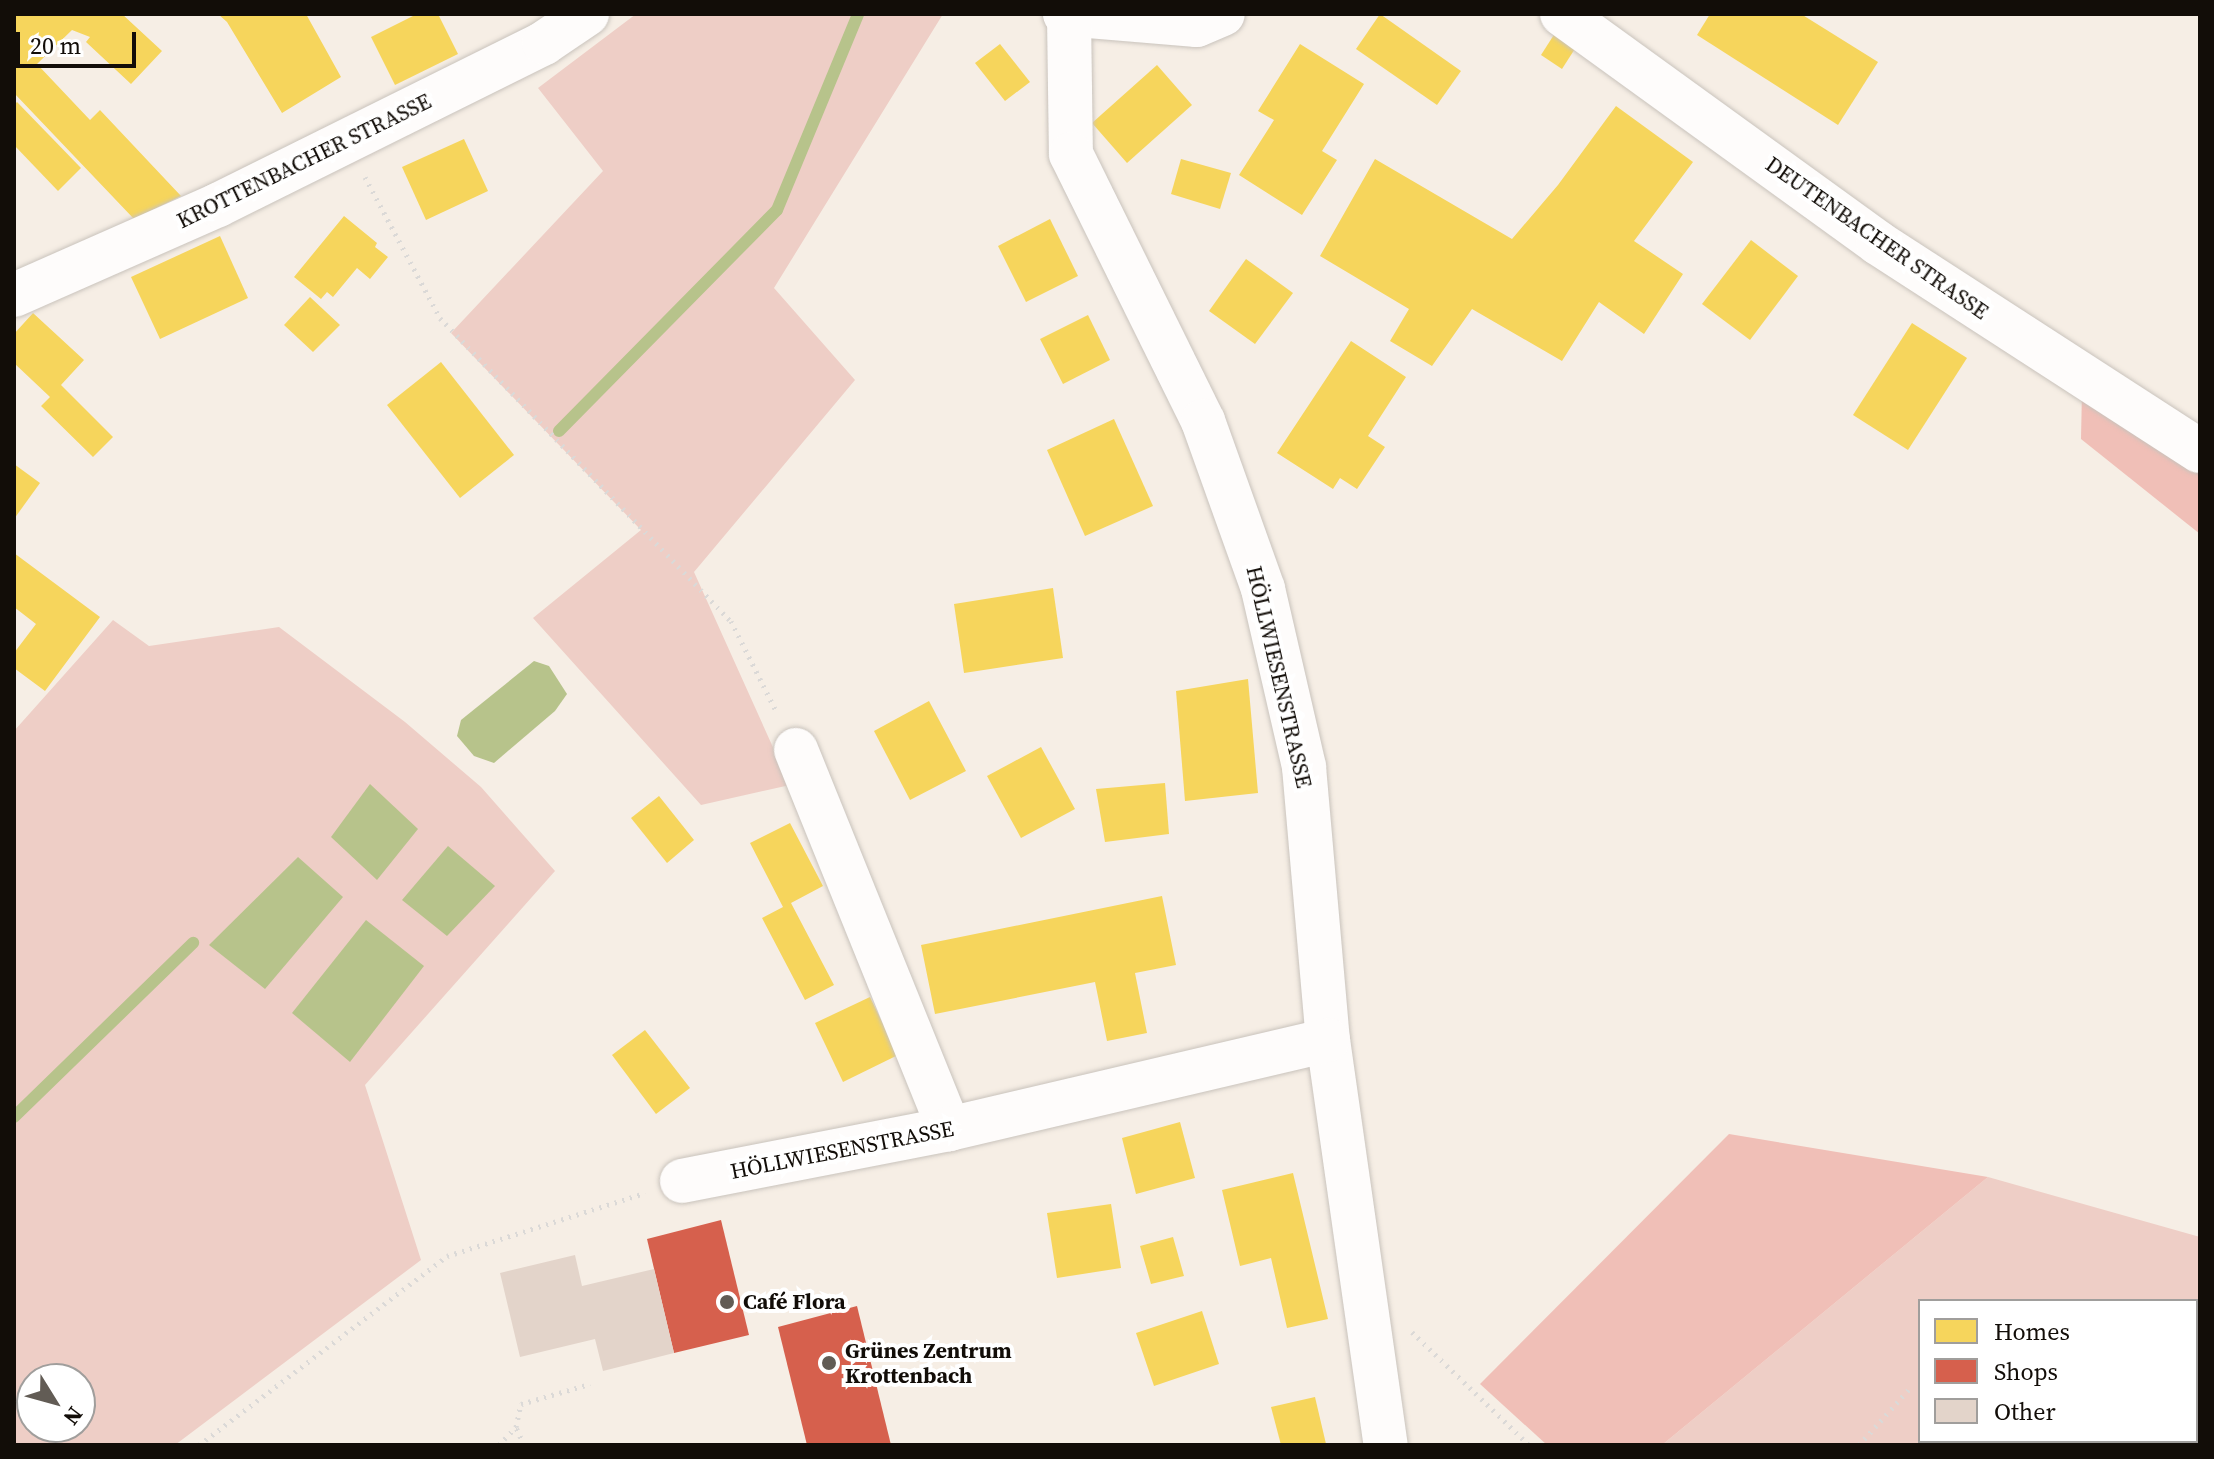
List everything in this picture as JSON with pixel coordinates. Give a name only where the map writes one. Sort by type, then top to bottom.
[{"type":"street","name":"KROTTENBACHER STRASSE","points":[[14,295],[218,205],[544,43],[587,14]]},
{"type":"street","points":[[1067,15],[1197,25],[1223,14]]},
{"type":"street","name":"HÖLLWIESENSTRASSE","points":[[1067,15],[1071,154],[1203,421],[1263,589],[1304,767],[1328,1040],[1386,1445]]},
{"type":"street","name":"DEUTENBACHER STRASSE","points":[[1566,15],[1878,243],[2200,451]]},
{"type":"street","points":[[796,750],[949,1129]]},
{"type":"street","name":"HÖLLWIESENSTRASSE","points":[[682,1181],[949,1129],[1328,1040]]},
{"type":"path","points":[[346,141],[440,318],[731,621],[796,750]]},
{"type":"path","points":[[199,1445],[447,1256],[682,1181]]},
{"type":"path","points":[[1363,1292],[1435,1350],[1529,1445]]},
{"type":"path","points":[[499,1445],[516,1427],[521,1404],[590,1384]]},
{"type":"path","points":[[1859,1445],[1912,1386]]},
{"type":"path","points":[[516,1427],[524,1445]]},
{"type":"shaded area","points":[[636,14],[943,14],[774,288],[855,380],[694,572],[790,785],[701,805],[533,618],[641,530],[451,333],[603,171],[538,88]]},
{"type":"shaded area","points":[[2082,391],[2200,464],[2200,534],[2081,439]]},
{"type":"shaded area","points":[[113,620],[149,646],[279,627],[405,722],[481,787],[555,871],[365,1085],[421,1260],[175,1445],[14,1445],[14,731]]},
{"type":"shaded area","points":[[534,661],[549,666],[567,694],[555,711],[494,763],[474,756],[457,736],[461,720]]},
{"type":"shaded area","points":[[370,784],[418,829],[377,880],[331,837]]},
{"type":"shaded area","points":[[448,846],[495,886],[447,936],[402,900]]},
{"type":"shaded area","points":[[298,857],[343,897],[265,989],[209,945]]},
{"type":"shaded area","points":[[366,920],[424,966],[350,1062],[292,1013]]},
{"type":"shaded area","points":[[1729,1134],[1988,1177],[1662,1445],[1547,1445],[1480,1384]]},
{"type":"shaded area","points":[[1988,1177],[2200,1237],[2198,1300],[1918,1299],[1918,1443],[2083,1443],[2081,1445],[1662,1445]]},
{"type":"shaded area","points":[[2200,1298],[2200,1445],[2081,1445],[2198,1443]]},
{"type":"building: Homes","points":[[14,14],[122,14],[162,51],[131,84],[86,42],[90,37],[72,30],[37,64],[90,120],[100,110],[181,196],[134,219],[14,93]]},
{"type":"building: Homes","points":[[218,14],[306,14],[341,77],[282,113],[227,22]]},
{"type":"building: Homes","points":[[417,14],[438,14],[458,54],[395,85],[371,37]]},
{"type":"building: Homes","points":[[1380,14],[1461,71],[1437,105],[1356,49]]},
{"type":"building: Homes","points":[[1710,14],[1801,14],[1878,62],[1838,125],[1697,35]]},
{"type":"building: Homes","points":[[1557,30],[1578,44],[1562,69],[1541,55]]},
{"type":"building: Homes","points":[[1000,44],[1030,82],[1005,101],[975,63]]},
{"type":"building: Homes","points":[[1300,44],[1364,84],[1322,151],[1337,160],[1302,215],[1239,175],[1274,120],[1258,111]]},
{"type":"building: Homes","points":[[1157,65],[1192,105],[1127,163],[1092,123]]},
{"type":"building: Homes","points":[[17,102],[81,168],[58,191],[14,145],[14,105]]},
{"type":"building: Homes","points":[[1616,106],[1693,162],[1634,241],[1683,274],[1644,334],[1599,302],[1562,361],[1472,309],[1432,366],[1390,341],[1409,309],[1320,256],[1375,159],[1512,239],[1558,185]]},
{"type":"building: Homes","points":[[464,139],[488,191],[426,220],[402,167]]},
{"type":"building: Homes","points":[[1181,159],[1231,173],[1220,209],[1171,194]]},
{"type":"building: Homes","points":[[344,216],[377,243],[375,247],[388,257],[370,279],[357,268],[333,297],[327,292],[321,299],[294,277]]},
{"type":"building: Homes","points":[[1050,219],[1078,276],[1026,302],[998,246]]},
{"type":"building: Homes","points":[[220,236],[248,298],[160,339],[131,277]]},
{"type":"building: Homes","points":[[1751,240],[1798,276],[1750,340],[1702,304]]},
{"type":"building: Homes","points":[[1246,259],[1293,293],[1255,344],[1209,311]]},
{"type":"building: Homes","points":[[310,297],[340,325],[313,352],[284,325]]},
{"type":"building: Homes","points":[[33,313],[84,360],[61,385],[113,437],[93,457],[41,406],[50,397],[14,363],[14,334]]},
{"type":"building: Homes","points":[[1088,315],[1110,360],[1063,384],[1040,339]]},
{"type":"building: Homes","points":[[1912,323],[1967,358],[1908,450],[1853,415]]},
{"type":"building: Homes","points":[[1351,341],[1406,377],[1368,436],[1385,447],[1357,489],[1340,478],[1333,489],[1277,453]]},
{"type":"building: Homes","points":[[441,362],[514,455],[460,498],[387,405]]},
{"type":"building: Homes","points":[[1114,419],[1153,506],[1085,536],[1047,450]]},
{"type":"building: Homes","points":[[14,464],[40,483],[14,519]]},
{"type":"building: Homes","points":[[14,553],[100,617],[45,691],[14,668],[14,653],[36,624],[14,607]]},
{"type":"building: Homes","points":[[1053,588],[1063,658],[964,673],[954,604]]},
{"type":"building: Homes","points":[[1248,679],[1258,793],[1185,801],[1176,691]]},
{"type":"building: Homes","points":[[929,701],[966,771],[910,800],[874,731]]},
{"type":"building: Homes","points":[[1041,747],[1075,809],[1021,838],[987,776]]},
{"type":"building: Homes","points":[[1165,783],[1169,834],[1105,842],[1096,789]]},
{"type":"building: Homes","points":[[659,796],[694,840],[667,863],[631,818]]},
{"type":"building: Homes","points":[[790,823],[823,886],[791,903],[834,985],[805,1000],[762,918],[783,907],[750,843]]},
{"type":"building: Homes","points":[[1162,896],[1176,965],[1135,973],[1147,1033],[1107,1041],[1095,982],[935,1014],[921,945]]},
{"type":"building: Homes","points":[[870,997],[898,1055],[843,1082],[815,1023]]},
{"type":"building: Homes","points":[[645,1030],[690,1088],[656,1114],[612,1055]]},
{"type":"building: Homes","points":[[1180,1122],[1195,1178],[1136,1194],[1122,1138]]},
{"type":"building: Homes","points":[[1293,1173],[1328,1319],[1287,1328],[1271,1258],[1240,1266],[1222,1190]]},
{"type":"building: Homes","points":[[1111,1204],[1121,1268],[1057,1278],[1047,1213]]},
{"type":"building: Homes","points":[[1173,1237],[1184,1276],[1151,1284],[1140,1246]]},
{"type":"building: Homes","points":[[1202,1311],[1219,1364],[1154,1386],[1136,1333]]},
{"type":"building: Homes","points":[[1315,1397],[1326,1444],[1281,1445],[1271,1407]]},
{"type":"building: Shops","points":[[721,1220],[749,1335],[674,1353],[647,1239]]},
{"type":"building: Shops","points":[[857,1306],[891,1445],[807,1445],[778,1327]]},
{"type":"building: Other","points":[[575,1255],[582,1286],[654,1269],[674,1353],[603,1371],[595,1339],[520,1357],[500,1273]]},
{"type":"waterway","points":[[559,431],[777,210],[858,14]]},
{"type":"waterway","points":[[14,1117],[193,943]]},
{"type":"place","name":"Café Flora","points":[[727,1302]]},
{"type":"place","name":"Grünes Zentrum Krottenbach","points":[[829,1363]]}]
